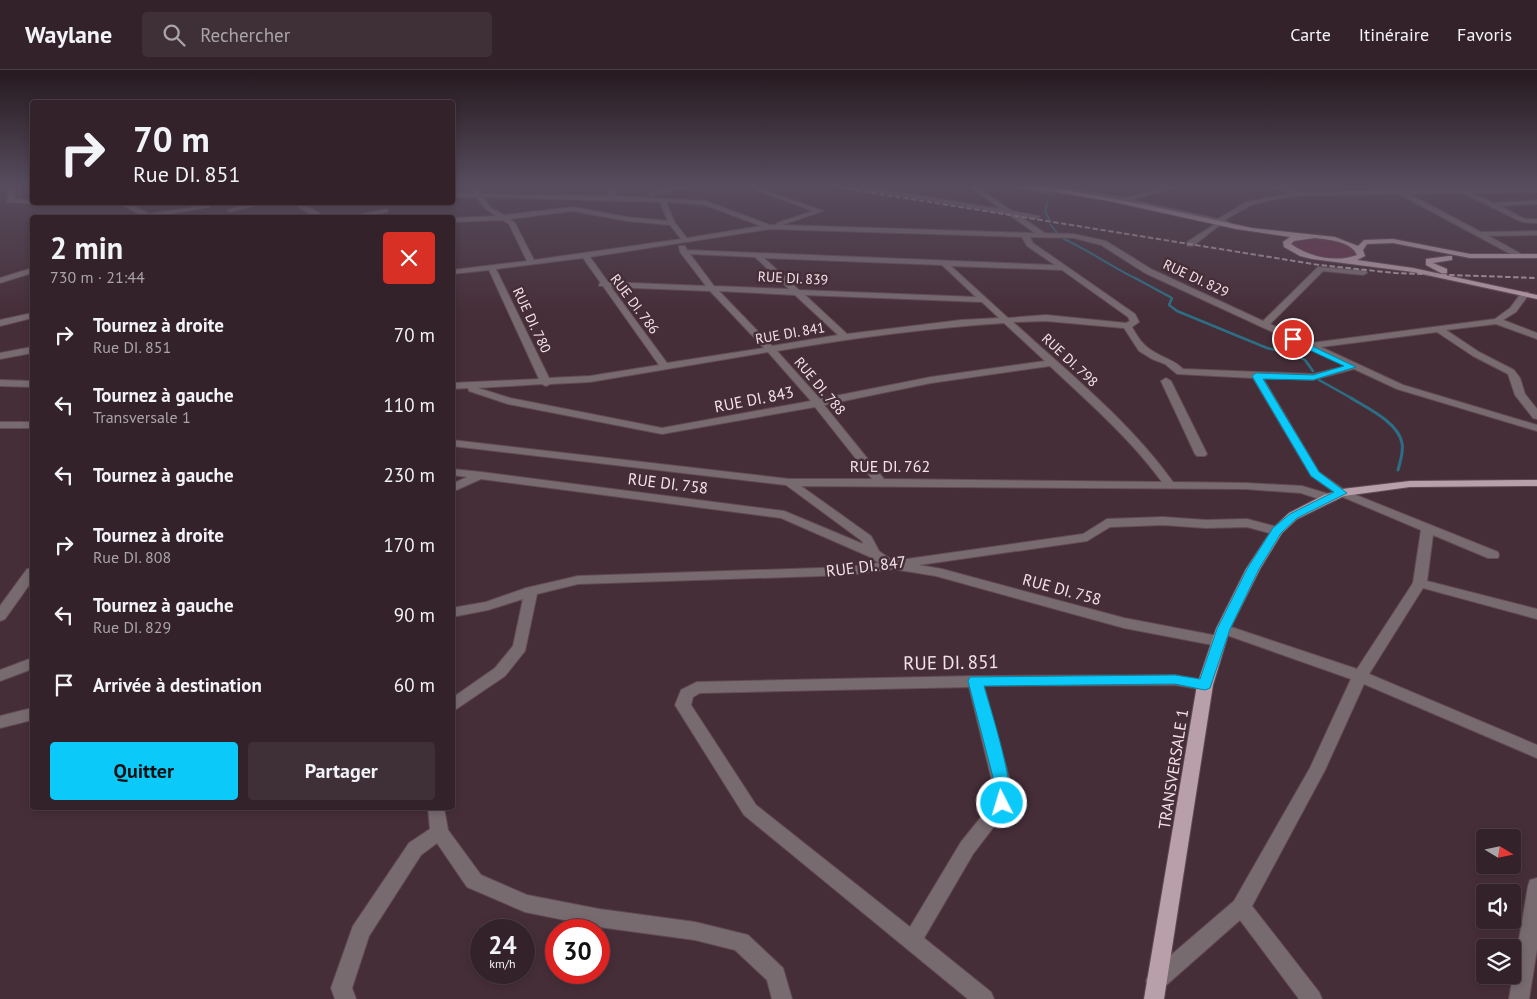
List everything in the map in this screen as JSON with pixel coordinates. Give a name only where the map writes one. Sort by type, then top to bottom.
[{"type":"main road","points":[[1236,228],[1311,257],[1385,264],[1537,295]]},
{"type":"main road","points":[[1246,228],[1312,237],[1391,239],[1455,253],[1503,257]]},
{"type":"main road","points":[[1292,250],[1287,245],[1287,242],[1292,239],[1312,237]]},
{"type":"main road","points":[[1328,238],[1344,242],[1360,251],[1400,264],[1537,295]]},
{"type":"main road","points":[[1337,260],[1360,256],[1364,242],[1384,240],[1460,255],[1503,257]]},
{"type":"main road","points":[[1456,276],[1434,267],[1429,261],[1442,258],[1537,256]]},
{"type":"main road","name":"TRANSVERSALE 1","points":[[1154,999],[1205,685],[1221,635],[1253,569],[1277,531],[1294,516],[1335,495],[1410,484],[1537,483]]},
{"type":"street","points":[[515,228],[532,263]]},
{"type":"street","name":"RUE DI. 788","points":[[675,228],[692,266],[818,402],[880,482]]},
{"type":"street","points":[[455,272],[585,256],[762,228]]},
{"type":"street","name":"RUE DI. 829","points":[[808,228],[1074,236],[1103,243],[1148,271],[1352,367],[1400,387],[1537,428]]},
{"type":"street","points":[[1033,228],[1043,235]]},
{"type":"street","points":[[1190,244],[1212,228]]},
{"type":"street","points":[[1467,228],[1521,256]]},
{"type":"street","points":[[1479,234],[1537,233]]},
{"type":"street","points":[[1025,236],[1030,244],[1062,268],[1132,316],[1135,322],[1130,325],[1137,344],[1150,355],[1170,361],[1180,372],[1313,378],[1352,367]]},
{"type":"street","points":[[684,252],[1062,268]]},
{"type":"street","name":"RUE DI. 786","points":[[585,256],[602,284],[665,367]]},
{"type":"street","points":[[758,256],[844,337]]},
{"type":"street","points":[[455,263],[473,270]]},
{"type":"street","name":"RUE DI. 798","points":[[945,264],[1052,362],[1147,454],[1169,484]]},
{"type":"street","name":"RUE DI. 780","points":[[492,268],[546,383]]},
{"type":"street","points":[[1264,325],[1321,269],[1363,273]]},
{"type":"street","points":[[0,281],[30,272]]},
{"type":"street","points":[[0,281],[30,280]]},
{"type":"street","name":"RUE DI. 839","points":[[602,284],[710,287],[983,300]]},
{"type":"street","points":[[1497,321],[1513,310],[1525,294]]},
{"type":"street","points":[[0,323],[30,316]]},
{"type":"street","name":"RUE DI. 841","points":[[455,386],[546,383],[590,379],[844,337],[961,323],[1071,319],[1130,325]]},
{"type":"street","points":[[1308,346],[1497,321],[1537,336]]},
{"type":"street","points":[[1437,328],[1476,354],[1511,372],[1515,378],[1520,395],[1537,416]]},
{"type":"street","points":[[0,356],[30,350]]},
{"type":"street","name":"RUE DI. 843","points":[[465,386],[508,401],[662,432],[931,380],[1052,362]]},
{"type":"street","points":[[1256,376],[1315,474],[1335,495],[1493,555]]},
{"type":"street","points":[[1166,381],[1200,454]]},
{"type":"street","points":[[0,383],[30,384]]},
{"type":"street","points":[[0,425],[30,425]]},
{"type":"street","name":"RUE DI. 762","points":[[455,443],[789,482],[1169,484],[1302,490],[1335,495]]},
{"type":"street","name":"RUE DI. 758","points":[[455,472],[784,516],[873,553],[889,564],[937,572],[1124,623],[1221,635],[1360,676],[1537,752]]},
{"type":"street","points":[[455,488],[481,475]]},
{"type":"street","name":"RUE DI. 758","points":[[789,482],[867,539],[873,553]]},
{"type":"street","name":"RUE DI. 847","points":[[455,612],[488,606],[531,591],[578,580],[849,571],[1087,536],[1107,523],[1163,521],[1206,524],[1247,523],[1277,531]]},
{"type":"street","points":[[1156,981],[1241,908],[1317,770],[1360,676],[1420,583],[1427,529]]},
{"type":"street","points":[[0,616],[30,575]]},
{"type":"street","points":[[1420,583],[1537,614]]},
{"type":"street","points":[[455,704],[500,672],[520,646],[531,591]]},
{"type":"street","points":[[0,676],[30,664]]},
{"type":"street","name":"RUE DI. 851","points":[[912,941],[750,810],[683,705],[686,694],[697,688],[975,681],[1175,680],[1205,685]]},
{"type":"street","points":[[975,681],[1001,781],[1002,803],[967,848],[912,941],[984,999]]},
{"type":"street","points":[[0,722],[30,714]]},
{"type":"street","points":[[436,810],[439,832],[474,881],[525,903],[599,918],[695,931],[741,942],[776,974],[782,999]]},
{"type":"street","points":[[346,999],[341,988],[360,932],[415,849],[439,832]]},
{"type":"street","points":[[1519,998],[1537,886]]},
{"type":"street","points":[[1241,908],[1312,999]]},
{"type":"shaded area","points":[[1314,238],[1338,241],[1355,248],[1358,255],[1349,258],[1332,259],[1315,256],[1291,247],[1292,240]]},
{"type":"waterway","points":[[1053,228],[1058,234]]},
{"type":"waterway","points":[[1064,239],[1137,279]]},
{"type":"waterway","points":[[1135,278],[1172,298],[1169,305],[1177,311],[1267,348],[1293,354],[1305,360],[1313,371]]},
{"type":"waterway","points":[[1319,380],[1353,399]]},
{"type":"waterway","points":[[1351,398],[1381,416],[1399,435],[1402,443],[1402,457],[1398,470]]},
{"type":"railway","points":[[1092,228],[1319,265],[1395,273],[1537,278]]},
{"type":"route","points":[[1002,803],[1001,781],[975,681],[1175,680],[1205,685],[1223,629],[1253,569],[1277,531],[1294,516],[1328,498],[1342,493],[1315,474],[1256,376],[1313,378],[1352,367],[1293,339]]}]
